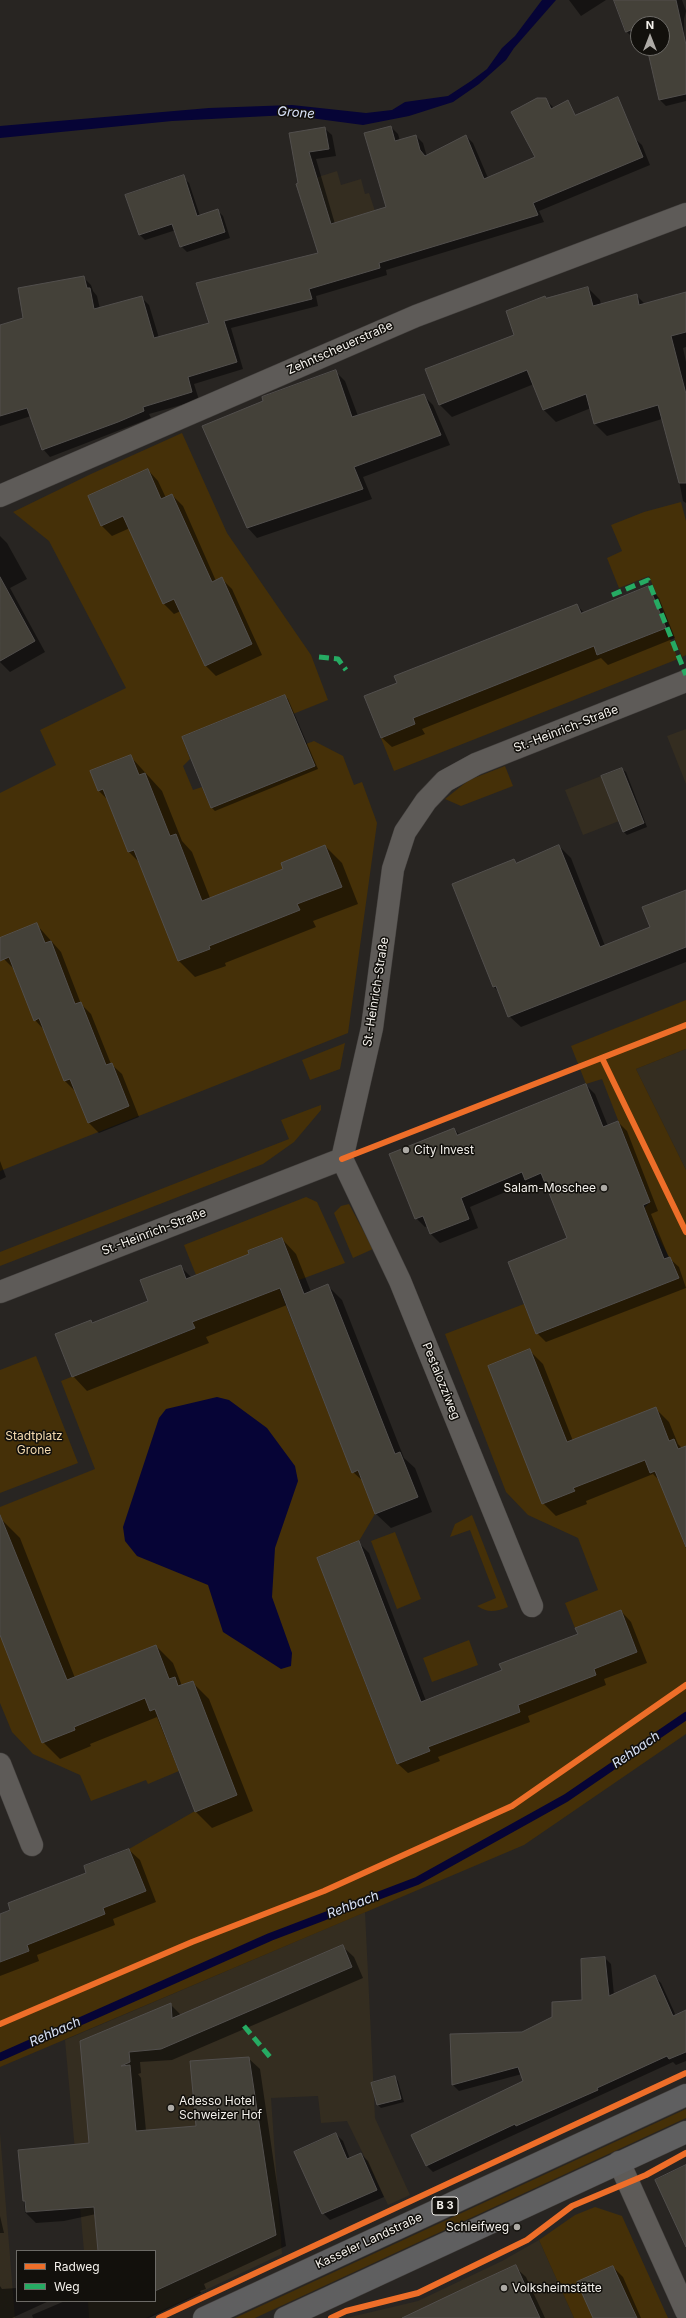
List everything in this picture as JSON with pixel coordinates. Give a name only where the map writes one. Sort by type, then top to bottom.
[{"type":"main road","name":"Kasseler Landstraße","points":[[204,2318],[686,2095]]},
{"type":"main road","points":[[285,2318],[686,2132]]},
{"type":"street","name":"Zehntscheuerstraße","points":[[0,496],[416,316],[686,214]]},
{"type":"street","name":"St.-Heinrich-Straße","points":[[0,1292],[342,1159],[372,1028],[393,869],[405,832],[426,801],[445,781],[476,764],[686,681]]},
{"type":"street","name":"Pestalozziweg","points":[[342,1159],[400,1281],[532,1606]]},
{"type":"street","points":[[0,1764],[32,1845]]},
{"type":"street","points":[[619,2162],[686,2311]]},
{"type":"shaded area","points":[[337,171],[341,185],[361,179],[365,194],[369,193],[375,211],[311,230],[296,184]]},
{"type":"shaded area","points":[[686,729],[686,784],[667,736]]},
{"type":"shaded area","points":[[622,768],[640,813],[583,835],[565,790]]},
{"type":"shaded area","points":[[686,1049],[686,1170],[636,1069]]},
{"type":"shaded area","name":"Adesso Hotel Schweizer Hof","points":[[365,1912],[375,2118],[410,2195],[388,2205],[347,2121],[321,2123],[318,2096],[271,2098],[282,2254],[146,2318],[89,2318],[88,2302],[156,2302],[156,2250],[84,2250],[65,2040]]},
{"type":"shaded area","points":[[0,2133],[15,2318],[0,2318]]},
{"type":"shaded area","points":[[539,2240],[574,2318],[346,2318],[418,2301],[502,2261]]},
{"type":"green space","points":[[182,433],[227,533],[311,655],[328,700],[293,714],[285,695],[182,737],[190,759],[183,766],[193,790],[202,787],[211,808],[315,766],[306,744],[314,741],[343,756],[354,785],[362,782],[377,823],[348,1033],[0,1171],[0,793],[56,765],[40,730],[126,688],[49,541],[13,512],[91,474]]},
{"type":"green space","points":[[681,502],[686,521],[686,655],[682,657],[649,576],[619,588],[607,558],[622,551],[611,525],[644,512]]},
{"type":"green space","points":[[666,628],[678,659],[394,771],[381,738],[415,724],[413,718],[594,646],[597,655]]},
{"type":"green space","points":[[505,766],[513,786],[461,806],[445,799],[469,780]]},
{"type":"green space","points":[[686,1000],[686,1049],[636,1069],[686,1170],[686,1734],[524,1845],[0,2067],[0,1962],[29,1951],[27,1945],[105,1914],[103,1908],[146,1891],[129,1849],[195,1811],[179,1771],[148,1784],[146,1780],[91,1801],[80,1775],[33,1754],[12,1732],[0,1703],[0,1507],[95,1469],[61,1381],[194,1329],[192,1322],[279,1288],[352,1472],[358,1470],[375,1514],[359,1541],[317,1558],[396,1763],[430,1751],[426,1742],[485,1725],[520,1712],[518,1705],[596,1675],[594,1669],[637,1652],[621,1610],[575,1628],[565,1603],[598,1590],[578,1538],[528,1515],[506,1492],[445,1334],[524,1304],[536,1334],[679,1278],[644,1208],[650,1202],[602,1079],[586,1084],[571,1046]]},
{"type":"green space","points":[[345,1043],[340,1069],[310,1080],[302,1060]]},
{"type":"green space","points":[[321,1105],[321,1110],[294,1142],[263,1164],[0,1266],[0,1252],[289,1139],[281,1120]]},
{"type":"green space","points":[[306,1197],[317,1202],[345,1263],[299,1280],[282,1238],[248,1251],[249,1254],[196,1275],[184,1245]]},
{"type":"green space","points":[[349,1204],[373,1249],[353,1258],[334,1213],[341,1206]]},
{"type":"green space","name":"Stadtplatz Grone","points":[[36,1356],[78,1463],[0,1493],[0,1370]]},
{"type":"green space","points":[[472,1515],[508,1607],[503,1609],[488,1611],[477,1606],[496,1598],[470,1530],[450,1537],[455,1524]]},
{"type":"green space","points":[[395,1532],[421,1599],[397,1609],[371,1541]]},
{"type":"green space","points":[[469,1640],[478,1665],[432,1682],[423,1658]]},
{"type":"green space","points":[[686,2109],[686,2118],[255,2318],[235,2318]]},
{"type":"green space","points":[[595,2207],[622,2216],[668,2318],[574,2318],[539,2240],[575,2215]]},
{"type":"water","name":"Grone","points":[[542,0],[556,0],[514,48],[506,60],[479,84],[453,102],[409,116],[363,125],[288,115],[172,121],[0,138],[0,126],[209,108],[292,105],[366,113],[392,110],[405,102],[448,96],[487,69],[502,48],[515,36]]},
{"type":"water","points":[[217,1397],[229,1400],[267,1428],[295,1466],[298,1481],[275,1548],[272,1597],[292,1653],[291,1666],[281,1669],[223,1632],[208,1585],[137,1556],[125,1541],[123,1527],[159,1418],[166,1409]]},
{"type":"building","points":[[614,0],[676,0],[686,45],[686,94],[659,100],[649,56],[670,56],[670,16],[630,16],[630,30],[626,32]]},
{"type":"building","points":[[618,97],[643,157],[533,203],[538,215],[379,263],[380,268],[309,289],[312,299],[224,321],[237,362],[188,377],[192,392],[143,407],[144,411],[118,422],[42,450],[27,408],[0,416],[0,325],[23,318],[18,288],[84,276],[87,288],[90,288],[94,309],[142,296],[154,338],[209,323],[196,283],[318,253],[296,184],[298,183],[289,133],[325,127],[329,149],[309,152],[331,224],[386,207],[364,133],[391,126],[395,141],[416,135],[420,150],[425,156],[466,135],[484,179],[535,157],[511,112],[537,98],[546,98],[551,109],[568,100],[575,115]]},
{"type":"building","points":[[184,175],[197,216],[218,209],[225,232],[180,247],[172,224],[139,235],[125,195]]},
{"type":"building","points":[[588,287],[593,306],[637,294],[639,305],[686,292],[686,332],[671,336],[686,394],[686,483],[679,483],[658,405],[594,424],[586,394],[543,410],[527,370],[439,405],[425,369],[514,335],[506,311],[545,296],[546,298]]},
{"type":"building","points":[[336,370],[352,417],[424,394],[441,435],[354,467],[363,489],[247,528],[202,426],[263,401],[262,397]]},
{"type":"building","points":[[148,469],[161,499],[172,494],[212,582],[222,577],[252,644],[205,666],[174,599],[163,604],[123,516],[101,526],[88,496]]},
{"type":"building","points":[[0,577],[35,641],[0,661]]},
{"type":"building","points":[[649,586],[666,628],[597,655],[594,646],[413,718],[415,724],[381,738],[364,696],[397,683],[394,676],[577,604],[581,613]]},
{"type":"building","points":[[285,695],[315,766],[211,808],[182,737]]},
{"type":"building","points":[[131,755],[139,775],[145,773],[170,836],[176,834],[202,901],[283,869],[281,863],[325,845],[342,887],[297,904],[300,910],[209,946],[210,949],[178,961],[134,850],[128,852],[103,789],[98,791],[90,771]]},
{"type":"building","points":[[622,768],[644,823],[623,832],[601,776]]},
{"type":"building","points":[[559,845],[600,947],[650,927],[642,907],[686,890],[686,947],[508,1017],[496,986],[493,987],[452,884],[514,859],[516,863]]},
{"type":"building","points":[[37,923],[45,943],[51,941],[75,1004],[81,1002],[106,1065],[112,1063],[129,1106],[88,1123],[70,1079],[64,1081],[39,1018],[34,1021],[9,957],[0,961],[0,938]]},
{"type":"building","points":[[586,1084],[603,1127],[618,1121],[650,1202],[643,1205],[664,1259],[670,1257],[679,1278],[536,1334],[508,1262],[567,1238],[541,1173],[525,1180],[522,1172],[461,1198],[469,1219],[430,1234],[423,1216],[415,1219],[389,1154],[454,1128],[457,1135]]},
{"type":"building","points":[[282,1238],[304,1294],[328,1284],[395,1454],[400,1452],[418,1497],[375,1514],[358,1470],[352,1473],[280,1288],[192,1322],[195,1328],[72,1377],[55,1334],[91,1320],[92,1323],[148,1301],[140,1280],[181,1265],[186,1279],[249,1254],[248,1251]]},
{"type":"building","points":[[530,1349],[567,1442],[656,1407],[669,1441],[674,1439],[678,1449],[686,1446],[686,1547],[655,1471],[650,1473],[645,1460],[573,1488],[575,1491],[542,1504],[488,1366]]},
{"type":"building","points":[[0,1515],[67,1680],[156,1645],[169,1679],[175,1677],[178,1686],[193,1681],[237,1795],[195,1812],[155,1709],[150,1711],[145,1698],[74,1727],[75,1730],[42,1743],[0,1635]]},
{"type":"building","points":[[359,1541],[421,1702],[502,1670],[499,1664],[578,1634],[575,1628],[621,1610],[637,1652],[594,1669],[596,1675],[518,1705],[520,1712],[428,1747],[430,1751],[397,1764],[317,1558]]},
{"type":"building","points":[[129,1849],[146,1891],[103,1908],[105,1914],[27,1945],[29,1951],[0,1962],[0,1914],[10,1910],[8,1903],[86,1873],[84,1866]]},
{"type":"building","points":[[343,1945],[352,1967],[161,2049],[129,2052],[130,2062],[121,2066],[130,2065],[136,2131],[196,2126],[190,2061],[249,2057],[276,2235],[156,2291],[156,2250],[98,2250],[94,2207],[26,2212],[25,2201],[23,2201],[18,2150],[89,2143],[80,2041],[171,2003],[172,2018]]},
{"type":"building","points":[[605,1957],[609,1996],[655,1975],[673,2016],[686,2010],[686,2052],[669,2059],[667,2056],[597,2088],[598,2090],[516,2126],[515,2124],[426,2166],[411,2135],[523,2081],[518,2067],[452,2085],[450,2034],[522,2032],[552,2017],[552,2002],[582,2000],[581,1959]]},
{"type":"building","points":[[395,2076],[401,2099],[377,2105],[371,2083]]},
{"type":"building","points":[[336,2133],[347,2159],[361,2153],[377,2190],[322,2214],[294,2152]]},
{"type":"building","points":[[686,2165],[686,2247],[655,2180]]},
{"type":"building","points":[[516,2265],[540,2318],[402,2318],[465,2288]]},
{"type":"building","points":[[613,2266],[637,2318],[593,2318],[577,2282]]},
{"type":"waterway","name":"Rehbach","points":[[0,2057],[270,1937],[417,1881],[566,1798],[686,1716]]},
{"type":"marked path","points":[[612,595],[648,580],[686,675]]},
{"type":"marked path","points":[[319,657],[338,659],[346,670]]},
{"type":"marked path","points":[[244,2026],[270,2057]]},
{"type":"cycle path","points":[[342,1159],[686,1025]]},
{"type":"cycle path","points":[[602,1058],[686,1232]]},
{"type":"cycle path","points":[[0,2024],[192,1942],[324,1891],[512,1806],[686,1685]]},
{"type":"cycle path","points":[[159,2318],[686,2073]]},
{"type":"cycle path","points":[[331,2318],[346,2311],[418,2293],[527,2240],[572,2206],[646,2175],[686,2153]]},
{"type":"place","name":"City Invest","points":[[406,1150]]},
{"type":"place","name":"Salam-Moschee","points":[[604,1188]]},
{"type":"place","name":"Adesso Hotel Schweizer Hof","points":[[171,2108]]},
{"type":"place","name":"Schleifweg","points":[[517,2227]]},
{"type":"place","name":"Volksheimstätte","points":[[504,2288]]}]
